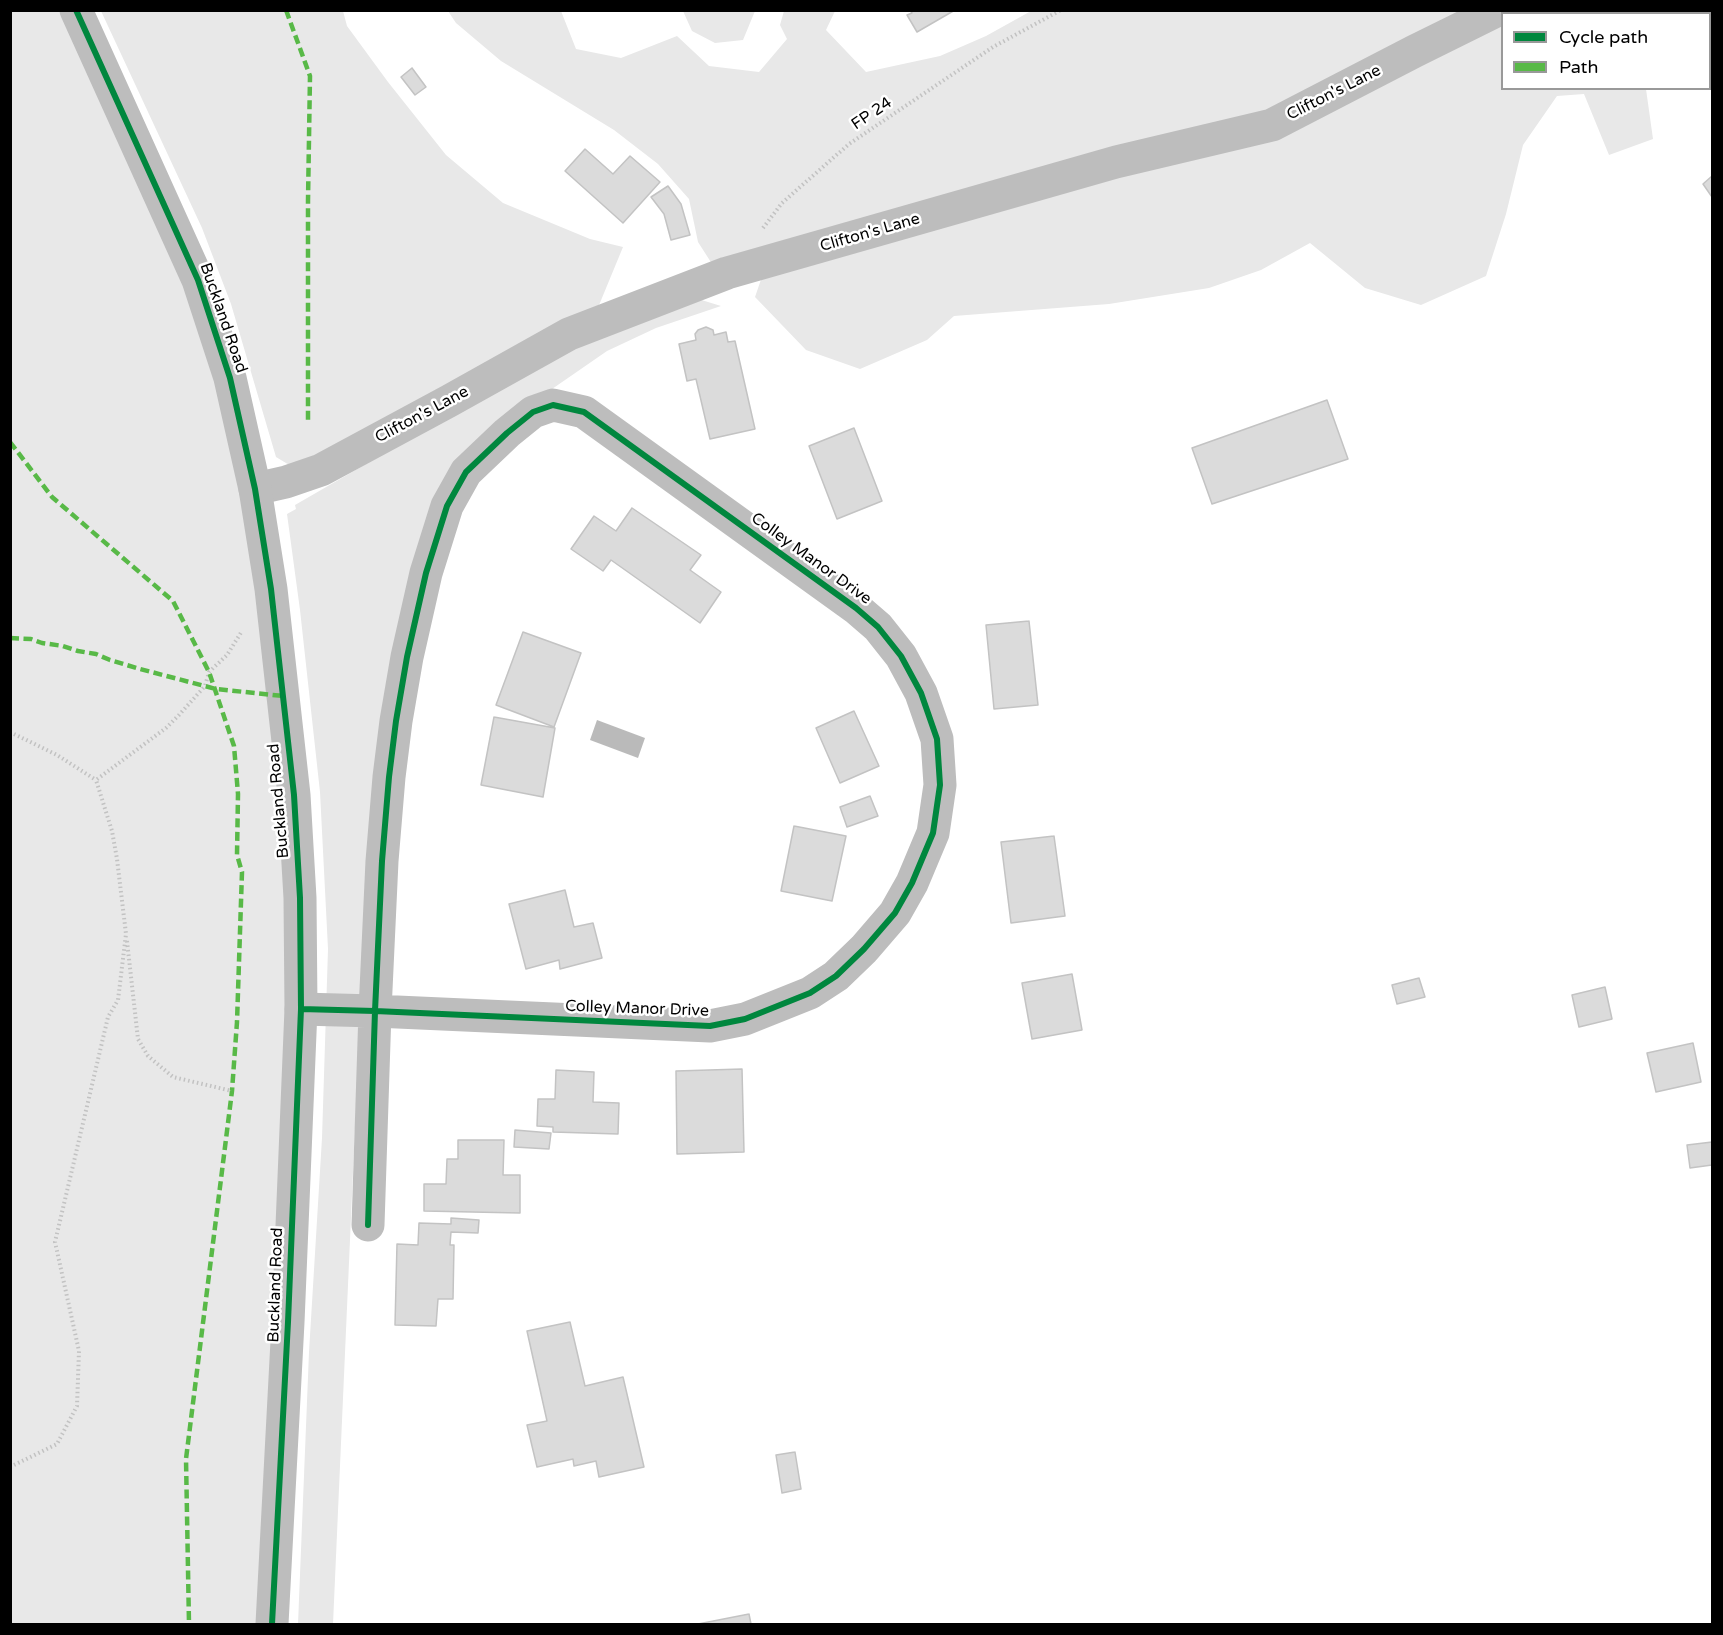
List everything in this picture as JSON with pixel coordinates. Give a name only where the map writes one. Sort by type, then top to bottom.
[{"type":"street","name":"Buckland Road","points":[[76,10],[198,280],[230,378],[255,489],[271,589],[294,795],[300,898],[301,1009],[272,1624]]},
{"type":"street","name":"Clifton's Lane","points":[[255,489],[286,482],[321,470],[579,330],[727,273],[1116,162],[1272,125],[1498,10]]},
{"type":"street","name":"Colley Manor Drive","points":[[301,1009],[375,1011],[710,1026],[745,1019],[810,993],[836,976],[896,913],[912,883],[933,833],[940,785],[938,739],[921,693],[901,656],[878,627],[856,608],[584,412],[553,405],[533,412],[466,472],[447,506],[426,573],[407,657],[396,721],[382,861],[375,1011],[368,1225]]},
{"type":"path","points":[[96,780],[166,728],[205,686],[209,672],[227,655],[250,617],[273,610]]},
{"type":"path","points":[[10,732],[57,755],[96,780],[112,831],[117,859],[138,1039],[148,1056],[173,1077],[232,1091]]},
{"type":"path","points":[[10,1467],[57,1444],[77,1406],[79,1351],[55,1242],[108,1017],[118,1000],[126,934]]},
{"type":"shaded area","points":[[10,11],[76,11],[230,378],[294,795],[272,1624],[11,1624]]},
{"type":"shaded area","points":[[101,11],[343,11],[347,26],[446,155],[503,203],[590,239],[623,247],[597,310],[327,451],[291,466],[276,457],[231,304],[202,228]]},
{"type":"shaded area","points":[[448,11],[561,11],[576,49],[621,58],[677,36],[709,66],[759,72],[787,39],[780,25],[784,11],[835,11],[826,30],[866,72],[940,56],[986,36],[1031,11],[1485,11],[1263,117],[714,267],[698,242],[689,199],[658,164],[614,130],[501,61],[456,23]]},
{"type":"shaded area","points":[[683,11],[755,11],[743,40],[715,43],[692,31]]},
{"type":"shaded area","points":[[1501,18],[1501,90],[1646,90],[1653,139],[1609,155],[1584,94],[1557,96],[1523,145],[1506,214],[1486,276],[1421,305],[1365,288],[1310,243],[1261,270],[1209,288],[1109,304],[954,316],[927,340],[860,369],[806,350],[755,297],[765,268],[1113,171]]},
{"type":"shaded area","points":[[695,298],[721,306],[656,328],[607,351],[526,407],[449,480],[358,1059],[333,1624],[298,1624],[309,1352],[322,1138],[328,949],[320,792],[287,514],[296,509],[295,505],[515,378],[643,316]]},
{"type":"shaded area","points":[[597,720],[645,738],[638,758],[590,740]]},
{"type":"building","points":[[910,10],[955,10],[917,32],[907,15],[912,13]]},
{"type":"building","points":[[412,68],[426,87],[415,95],[401,77]]},
{"type":"building","points":[[585,149],[613,174],[630,156],[660,182],[623,223],[565,171]]},
{"type":"building","points":[[1712,176],[1712,197],[1703,184]]},
{"type":"building","points":[[668,186],[681,204],[690,235],[671,240],[664,214],[651,197]]},
{"type":"building","points":[[706,327],[713,330],[714,335],[726,332],[728,342],[735,341],[755,429],[710,439],[696,379],[687,381],[679,344],[696,340],[695,334],[698,330]]},
{"type":"building","points":[[1327,400],[1348,459],[1212,504],[1192,448]]},
{"type":"building","points":[[854,428],[882,501],[837,519],[809,446]]},
{"type":"building","points":[[632,508],[701,555],[690,570],[721,592],[700,623],[611,560],[603,571],[571,549],[594,516],[616,531]]},
{"type":"building","points":[[1029,621],[1038,705],[994,709],[986,625]]},
{"type":"building","points":[[523,632],[581,653],[554,727],[496,705]]},
{"type":"building","points":[[854,711],[879,766],[840,783],[816,728]]},
{"type":"building","points":[[494,717],[555,728],[543,797],[481,785]]},
{"type":"building","points":[[870,796],[878,816],[847,827],[840,807]]},
{"type":"building","points":[[794,826],[846,836],[832,901],[781,891]]},
{"type":"building","points":[[1054,836],[1065,916],[1011,923],[1001,842]]},
{"type":"building","points":[[565,890],[574,927],[593,923],[602,958],[560,969],[559,960],[526,969],[509,904]]},
{"type":"building","points":[[1072,974],[1082,1030],[1032,1039],[1022,983]]},
{"type":"building","points":[[1419,978],[1425,997],[1397,1004],[1392,985]]},
{"type":"building","points":[[1605,987],[1612,1019],[1579,1027],[1572,995]]},
{"type":"building","points":[[1693,1043],[1701,1082],[1656,1092],[1647,1053]]},
{"type":"building","points":[[742,1069],[744,1152],[677,1154],[676,1071]]},
{"type":"building","points":[[556,1070],[594,1072],[593,1102],[619,1103],[618,1134],[553,1132],[553,1127],[537,1126],[538,1099],[555,1099]]},
{"type":"building","points":[[515,1130],[551,1133],[549,1149],[514,1147]]},
{"type":"building","points":[[458,1140],[504,1140],[503,1175],[520,1175],[520,1213],[424,1211],[424,1184],[446,1184],[447,1159],[458,1159]]},
{"type":"building","points":[[1712,1142],[1712,1165],[1690,1168],[1687,1145]]},
{"type":"building","points":[[451,1218],[479,1220],[478,1233],[451,1232],[450,1245],[454,1245],[453,1299],[438,1299],[436,1326],[395,1325],[397,1244],[418,1245],[419,1223],[451,1224]]},
{"type":"building","points":[[570,1322],[585,1386],[623,1377],[644,1467],[599,1477],[596,1461],[574,1466],[573,1459],[537,1467],[527,1425],[547,1421],[527,1331]]},
{"type":"building","points":[[795,1452],[801,1489],[782,1493],[776,1455]]},
{"type":"building","points":[[749,1614],[751,1624],[698,1624]]},
{"type":"marked path","points":[[286,10],[310,76],[308,421]]},
{"type":"marked path","points":[[10,442],[52,497],[173,601],[209,672],[234,746],[238,794],[237,855],[242,872],[237,1022],[232,1091],[186,1459],[189,1624]]},
{"type":"marked path","points":[[10,638],[31,639],[96,654],[140,669],[216,689],[283,696]]},
{"type":"cycle path","points":[[76,10],[198,280],[230,378],[255,489],[271,589],[294,795],[300,898],[301,1009],[272,1624]]},
{"type":"cycle path","points":[[301,1009],[375,1011],[710,1026],[745,1019],[810,993],[836,976],[864,949],[895,913],[912,883],[933,833],[940,785],[937,739],[921,693],[901,656],[878,627],[856,608],[584,412],[553,405],[533,412],[466,472],[447,506],[426,573],[407,657],[396,721],[382,861],[375,1011],[368,1225]]}]
